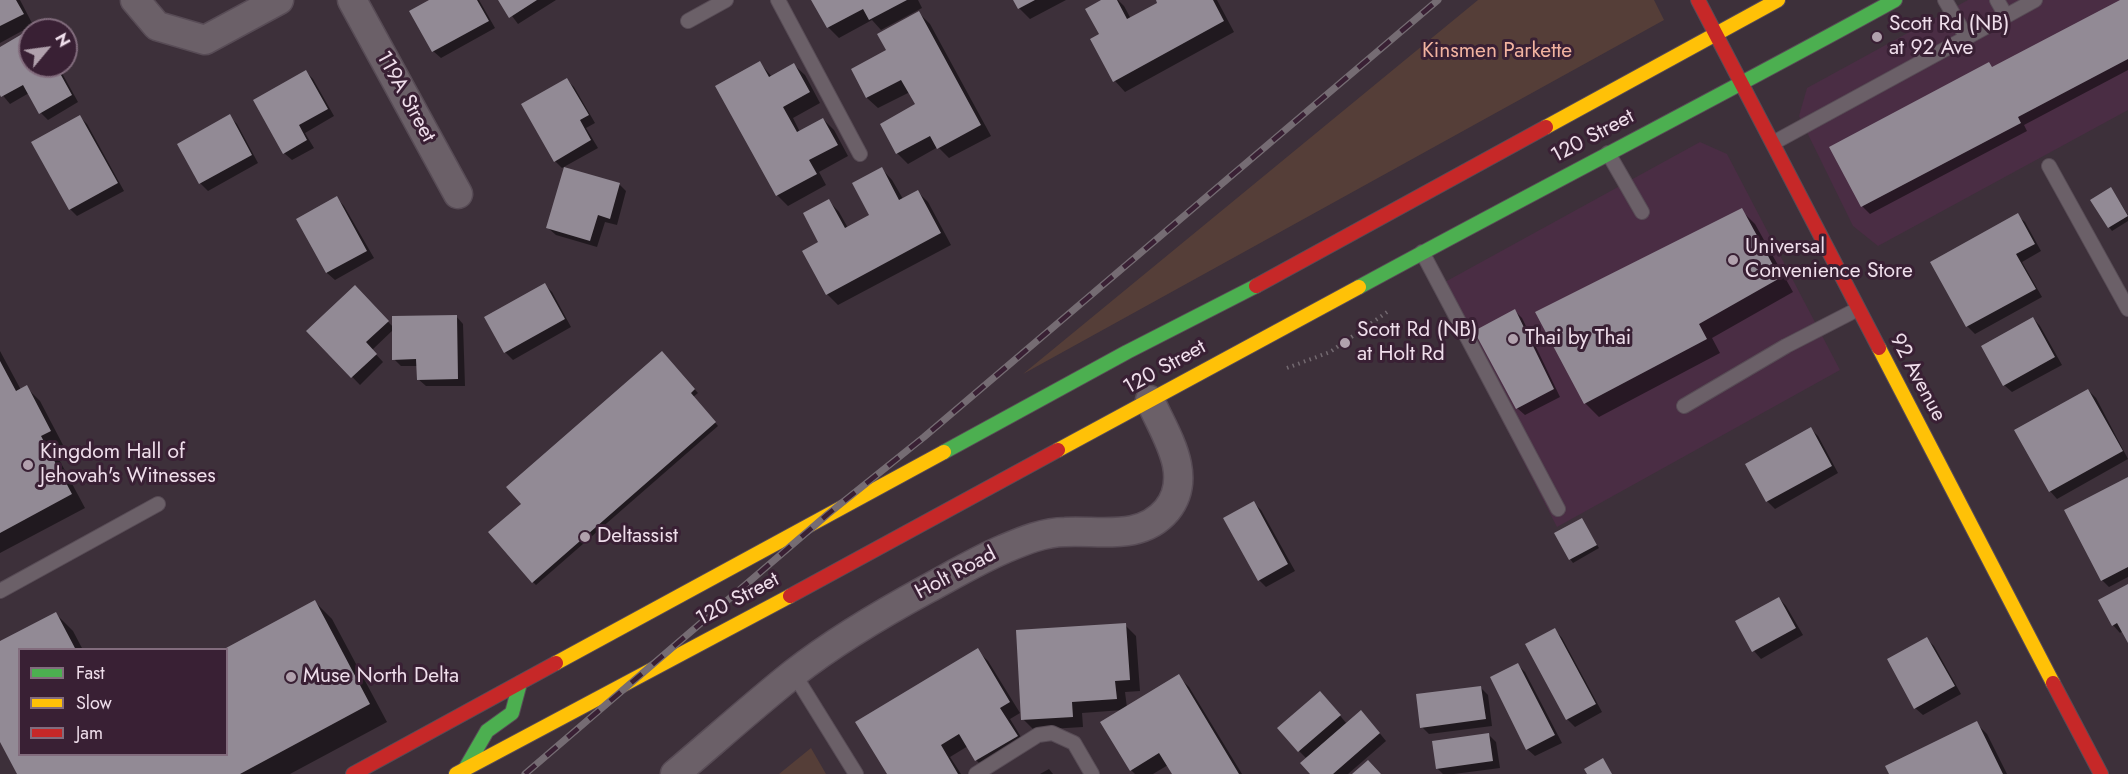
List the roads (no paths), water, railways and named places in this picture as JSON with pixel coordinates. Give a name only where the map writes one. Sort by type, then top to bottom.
[{"type":"main road","name":"92 Avenue","points":[[1698,0],[2101,774]]},
{"type":"main road","name":"120 Street","points":[[353,774],[520,682],[1129,357],[1778,0]]},
{"type":"main road","name":"120 Street","points":[[460,771],[636,679],[1147,395],[1742,84],[1895,0]]},
{"type":"main road","points":[[460,771],[487,731],[512,713],[520,682]]},
{"type":"street","points":[[135,0],[157,26],[205,40],[279,0]]},
{"type":"street","name":"119A Street","points":[[352,0],[458,194]]},
{"type":"street","name":"Holt Road","points":[[675,774],[794,674],[875,617],[1003,550],[1029,539],[1064,532],[1137,530],[1150,525],[1159,518],[1172,503],[1179,473],[1177,461],[1147,395]]},
{"type":"lane","points":[[688,21],[726,0]]},
{"type":"lane","points":[[778,0],[861,154]]},
{"type":"lane","points":[[1944,0],[1967,38]]},
{"type":"lane","points":[[1997,0],[2006,16]]},
{"type":"lane","points":[[1773,142],[2035,0]]},
{"type":"lane","points":[[1608,153],[1642,212]]},
{"type":"lane","points":[[2049,166],[2128,309]]},
{"type":"lane","points":[[1422,252],[1558,509]]},
{"type":"lane","points":[[1684,406],[1786,346],[1858,309]]},
{"type":"lane","points":[[0,591],[158,504]]},
{"type":"lane","points":[[794,674],[856,774]]},
{"type":"lane","points":[[976,774],[1038,735],[1052,733],[1074,742],[1092,774]]},
{"type":"railway","points":[[525,774],[828,514],[924,437],[1438,0]]},
{"type":"place","name":"Scott Rd (NB) at 92 Ave","points":[[1877,37]]},
{"type":"place","name":"Universal Convenience Store","points":[[1733,260]]},
{"type":"place","name":"Thai by Thai","points":[[1513,339]]},
{"type":"place","name":"Scott Rd (NB) at Holt Rd","points":[[1345,343]]},
{"type":"place","name":"Kingdom Hall of Jehovah's Witnesses","points":[[28,465]]},
{"type":"place","name":"Deltassist","points":[[585,537]]},
{"type":"place","name":"Muse North Delta","points":[[291,677]]},
{"type":"park label","name":"Kinsmen Parkette","points":[[1497,52]]}]
